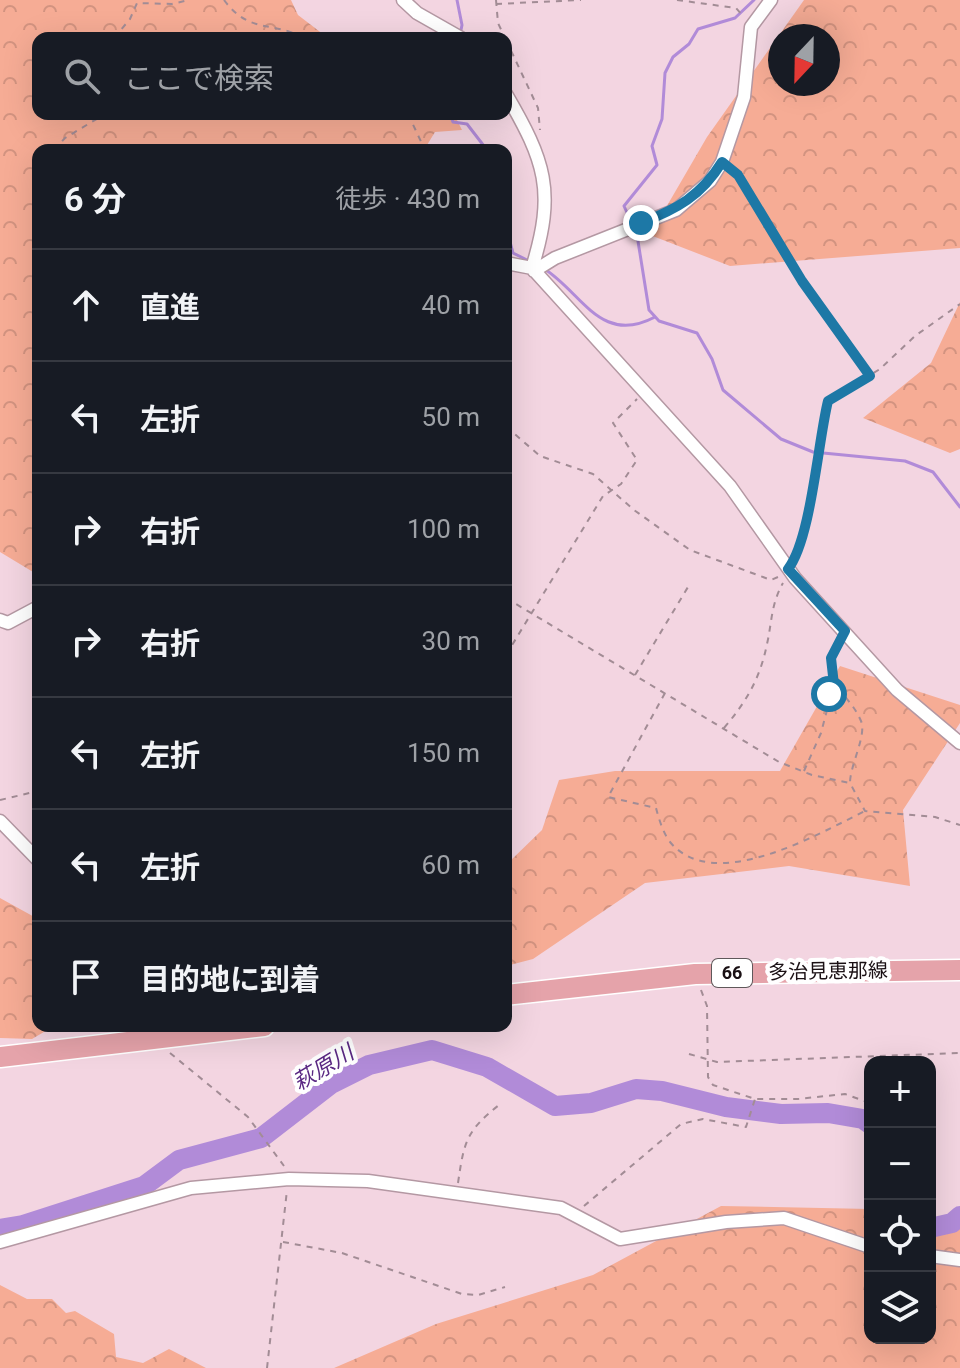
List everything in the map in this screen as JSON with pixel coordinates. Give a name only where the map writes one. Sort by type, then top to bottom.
[{"type":"main road","name":"多治見恵那線","points":[[512,994],[695,974],[960,970]]},
{"type":"main road","points":[[0,1057],[152,1033]]},
{"type":"street","points":[[403,0],[417,13],[452,32]]},
{"type":"street","points":[[533,270],[555,258],[676,210],[710,181],[722,162],[744,97],[751,27],[771,0]]},
{"type":"street","points":[[512,104],[536,146],[544,171],[544,215],[533,270]]},
{"type":"street","points":[[512,265],[533,270],[730,486],[789,570],[897,690],[960,743]]},
{"type":"street","points":[[0,620],[8,623],[32,610]]},
{"type":"street","points":[[0,821],[32,854]]},
{"type":"street","points":[[0,1242],[191,1188],[289,1179],[368,1181],[561,1208],[620,1239],[641,1239],[712,1223],[784,1218],[864,1245]]},
{"type":"street","points":[[936,1257],[960,1260]]},
{"type":"path","points":[[119,32],[130,19],[137,3],[172,4],[189,0]]},
{"type":"path","points":[[224,0],[236,16],[249,24],[280,32]]},
{"type":"path","points":[[502,32],[498,23],[496,2],[581,0]]},
{"type":"path","points":[[677,0],[736,8],[746,19]]},
{"type":"path","points":[[512,52],[538,108],[540,129]]},
{"type":"path","points":[[60,144],[95,120]]},
{"type":"path","points":[[411,120],[422,144]]},
{"type":"path","points":[[722,162],[738,175],[802,281],[870,376]]},
{"type":"path","points":[[724,728],[751,696],[767,644],[773,600],[795,560],[828,401],[870,376],[915,336],[960,304]]},
{"type":"path","points":[[512,645],[603,496],[614,488],[637,460],[613,423],[643,393]]},
{"type":"path","points":[[512,432],[540,456],[593,474],[614,488],[634,510],[690,550],[771,580],[789,570]]},
{"type":"path","points":[[635,675],[688,587]]},
{"type":"path","points":[[512,602],[803,772],[850,783]]},
{"type":"path","points":[[803,772],[821,733],[834,685],[831,658],[845,631]]},
{"type":"path","points":[[834,685],[861,720],[863,732],[850,783],[865,811]]},
{"type":"path","points":[[665,693],[608,797],[656,808],[671,844],[695,858],[726,865],[814,836],[865,811],[935,817],[960,825]]},
{"type":"path","points":[[0,800],[32,792]]},
{"type":"path","points":[[695,974],[707,1006],[708,1077],[713,1085],[755,1099],[845,1094],[864,1101]]},
{"type":"path","points":[[152,1033],[181,1064],[248,1117],[275,1151],[289,1179],[267,1368]]},
{"type":"path","points":[[891,1056],[960,1053]]},
{"type":"path","points":[[689,1054],[717,1062],[864,1057]]},
{"type":"path","points":[[576,1216],[681,1124],[703,1119],[746,1127],[755,1099]]},
{"type":"path","points":[[457,1192],[462,1154],[474,1125],[499,1105]]},
{"type":"path","points":[[282,1242],[342,1253],[462,1294],[478,1295],[505,1287]]},
{"type":"green space","points":[[0,0],[291,0],[298,15],[320,32],[32,32],[32,120],[457,120],[462,130],[435,132],[428,144],[32,144],[32,571],[0,552]]},
{"type":"green space","points":[[804,0],[960,0],[960,248],[730,266],[650,235],[707,137],[768,51],[768,96],[840,96],[840,24],[787,24]]},
{"type":"green space","points":[[960,302],[960,449],[950,453],[863,418],[931,363]]},
{"type":"green space","points":[[840,666],[960,705],[960,723],[903,810],[910,886],[789,866],[645,883],[533,959],[512,964],[512,859],[542,830],[559,780],[615,771],[780,771]]},
{"type":"green space","points":[[0,898],[32,916],[32,1032],[44,1032],[32,1039],[0,1038]]},
{"type":"green space","points":[[721,1206],[864,1209],[864,1344],[936,1344],[936,1223],[960,1229],[960,1368],[334,1368],[436,1324],[593,1275]]},
{"type":"green space","points":[[0,1285],[27,1299],[52,1299],[66,1313],[75,1311],[114,1334],[116,1357],[143,1363],[169,1349],[206,1368],[0,1368]]},
{"type":"waterway","points":[[457,0],[461,32]]},
{"type":"waterway","points":[[629,217],[624,206],[657,165],[652,146],[662,119],[665,73],[673,57],[689,44],[698,29],[735,18],[754,0]]},
{"type":"waterway","points":[[452,120],[467,124],[482,144]]},
{"type":"waterway","points":[[637,235],[649,310],[659,321],[697,333],[712,359],[723,390],[781,439],[813,452],[905,461],[933,472],[960,507]]},
{"type":"waterway","points":[[512,249],[513,253],[529,261]]},
{"type":"waterway","points":[[543,268],[606,321],[620,325],[636,324],[655,317]]},
{"type":"waterway","name":"萩原川","points":[[0,1229],[23,1225],[144,1186],[179,1160],[261,1138],[331,1084],[369,1065],[432,1050],[487,1067],[555,1106],[591,1103],[636,1089],[662,1091],[726,1107],[781,1114],[828,1113],[864,1120]]},
{"type":"waterway","name":"萩原川","points":[[936,1227],[952,1223],[960,1216]]},
{"type":"route","points":[[641,223],[676,210],[694,198],[722,162],[738,175],[802,281],[870,376],[828,401],[817,445],[808,507],[795,560],[788,569],[845,631],[831,658],[834,685],[829,694]]}]
